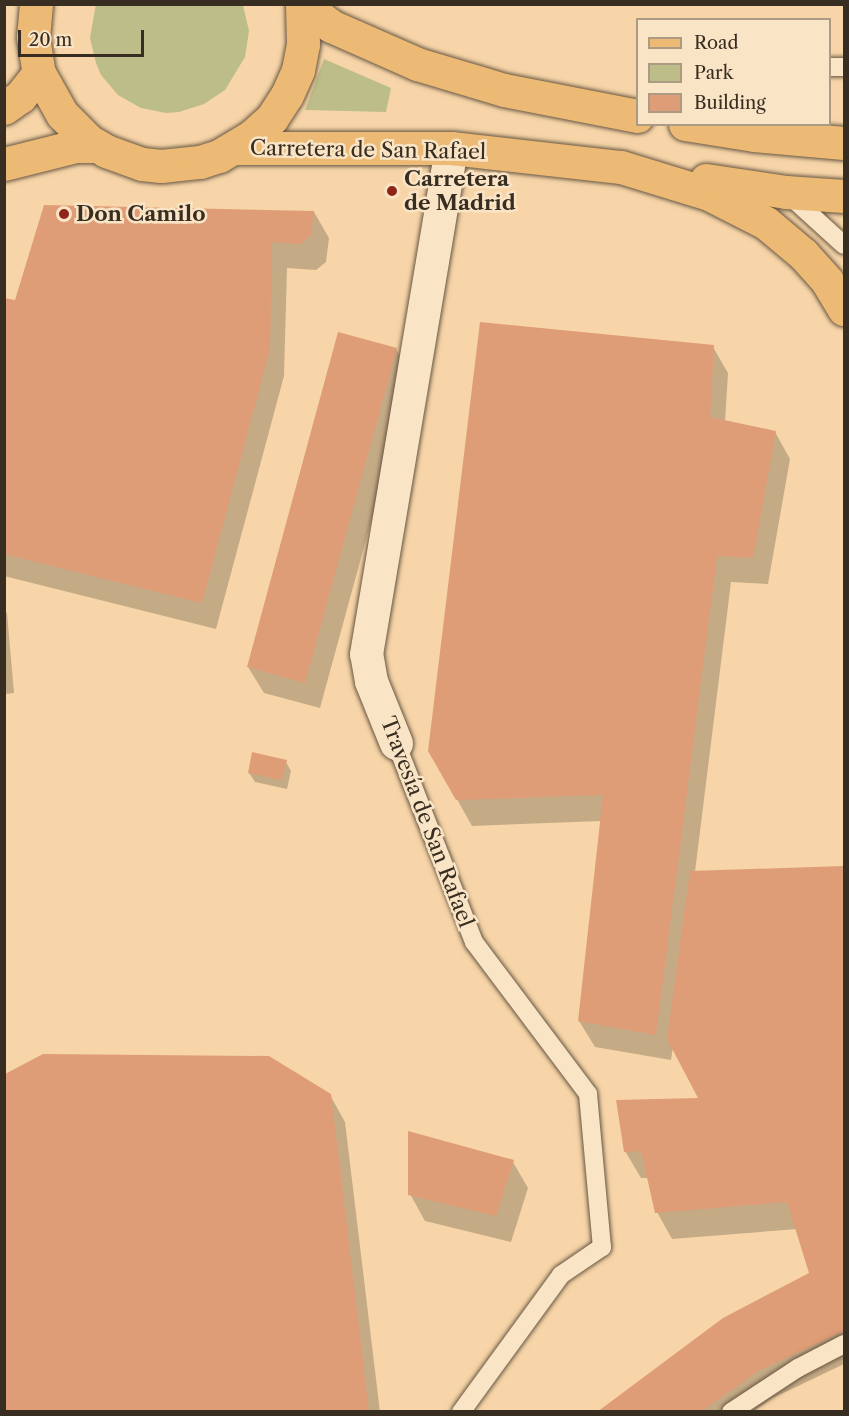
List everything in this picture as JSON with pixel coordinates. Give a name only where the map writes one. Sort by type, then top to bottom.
[{"type":"main road","points":[[36,4],[33,37],[39,72],[62,114],[97,146],[123,158],[161,166],[200,162],[236,148],[272,118],[293,83],[303,44],[302,4]]},
{"type":"main road","points":[[302,4],[332,26],[417,64],[504,90],[636,116]]},
{"type":"main road","points":[[8,106],[32,85],[39,72]]},
{"type":"main road","points":[[698,126],[754,135],[844,144]]},
{"type":"main road","points":[[6,164],[62,149],[97,146]]},
{"type":"main road","name":"Carretera de San Rafael","points":[[236,148],[451,148],[621,167],[709,194],[766,222],[815,267],[844,309]]},
{"type":"main road","points":[[621,167],[786,192],[844,196]]},
{"type":"street","name":"Travesía de San Rafael","points":[[396,743],[371,681],[366,654],[451,148]]},
{"type":"lane","points":[[786,192],[844,245]]},
{"type":"lane","name":"Travesía de San Rafael","points":[[396,743],[474,942],[588,1094],[602,1247],[561,1275],[461,1412]]},
{"type":"lane","points":[[731,1412],[798,1368],[844,1344]]},
{"type":"green space","points":[[96,4],[243,5],[249,31],[245,57],[225,90],[204,104],[179,112],[166,113],[141,108],[118,95],[101,75],[90,38]]},
{"type":"green space","points":[[324,59],[391,88],[386,112],[305,110]]},
{"type":"building","points":[[44,205],[314,211],[311,235],[300,244],[272,242],[270,349],[202,603],[4,554],[4,298],[15,300]]},
{"type":"building","points":[[480,322],[714,345],[710,417],[776,431],[753,558],[717,556],[656,1035],[578,1021],[603,795],[456,800],[428,751]]},
{"type":"building","points":[[338,332],[397,348],[305,683],[247,667]]},
{"type":"building","points":[[252,752],[287,760],[282,780],[248,773]]},
{"type":"building","points":[[844,866],[844,1331],[758,1371],[701,1412],[597,1412],[723,1318],[809,1273],[787,1202],[655,1213],[641,1151],[624,1152],[616,1100],[698,1098],[667,1039],[690,871]]},
{"type":"building","points":[[43,1054],[269,1056],[331,1094],[369,1412],[5,1412],[5,1074]]},
{"type":"building","points":[[408,1131],[514,1160],[496,1216],[408,1195]]},
{"type":"place","name":"Carretera de Madrid","points":[[392,191]]},
{"type":"place","name":"Don Camilo","points":[[64,214]]}]
